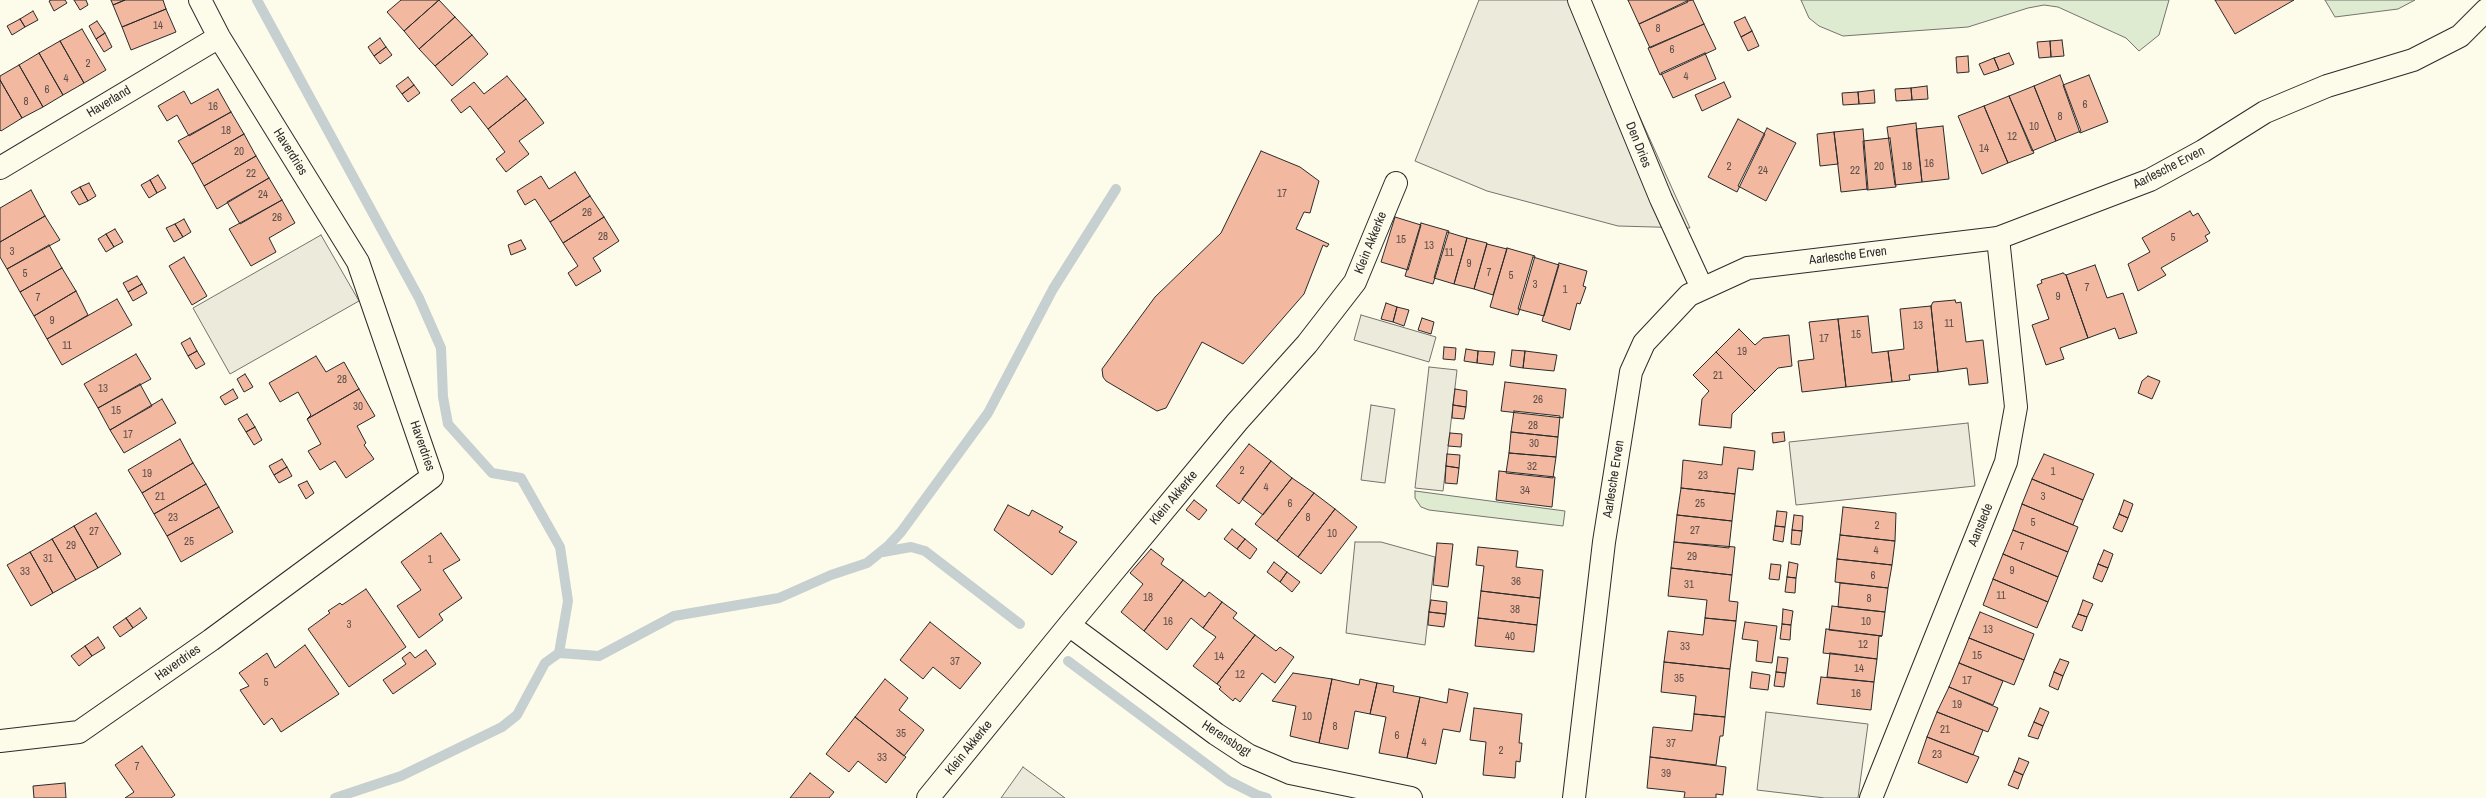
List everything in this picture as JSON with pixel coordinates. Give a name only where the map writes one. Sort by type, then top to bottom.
[{"type":"street","name":"Haverdries","points":[[0,741],[79,732],[217,636],[432,476],[358,262],[219,37],[200,0]]},
{"type":"street","name":"Den Dries","points":[[1579,0],[1661,200],[1702,288]]},
{"type":"street","name":"Aarlesche Erven","points":[[1574,798],[1604,542],[1631,372],[1644,343],[1688,295],[1748,268],[1998,238],[2150,180],[2203,151],[2265,112],[2327,86],[2413,60],[2460,36],[2486,10]]},
{"type":"street","name":"Haverland","points":[[0,168],[219,37]]},
{"type":"street","name":"Klein Akkerke","points":[[928,798],[1068,625],[1237,422],[1307,344],[1355,282],[1396,183]]},
{"type":"street","name":"Aanstede","points":[[1871,798],[2006,462],[2016,407],[1998,238]]},
{"type":"street","name":"Herensbogt","points":[[1068,625],[1216,734],[1248,755],[1290,773],[1411,798]]},
{"type":"green space","points":[[1801,0],[2169,0],[2159,35],[2139,51],[2126,38],[2058,7],[2044,5],[2028,8],[1968,27],[1843,36],[1819,26],[1809,18]]},
{"type":"green space","points":[[2325,0],[2415,0],[2398,9],[2335,17]]},
{"type":"green space","points":[[1415,491],[1565,511],[1563,526],[1429,510],[1421,507],[1415,498]]},
{"type":"shaded area","points":[[1479,0],[1587,0],[1690,228],[1618,226],[1487,191],[1415,161]]},
{"type":"shaded area","points":[[321,235],[359,301],[230,374],[193,308]]},
{"type":"shaded area","points":[[1361,315],[1436,337],[1429,362],[1354,340]]},
{"type":"shaded area","points":[[1429,367],[1457,370],[1443,491],[1415,488]]},
{"type":"shaded area","points":[[1371,405],[1395,409],[1385,483],[1361,480]]},
{"type":"shaded area","points":[[1968,423],[1975,486],[1796,505],[1789,442]]},
{"type":"shaded area","points":[[1355,542],[1381,542],[1435,557],[1425,645],[1346,633]]},
{"type":"shaded area","points":[[1766,712],[1868,724],[1858,798],[1825,798],[1757,790]]},
{"type":"shaded area","points":[[1023,767],[1065,798],[1001,798]]},
{"type":"building","points":[[65,0],[67,3],[54,11],[49,1]]},
{"type":"building","points":[[74,0],[86,0],[88,5],[80,10]]},
{"type":"building","points":[[111,0],[125,0],[113,5]]},
{"type":"building","points":[[125,0],[163,0],[166,9],[122,27],[113,5]]},
{"type":"building","points":[[401,0],[439,0],[404,31],[387,12]]},
{"type":"building","points":[[439,0],[455,17],[419,49],[404,31]]},
{"type":"building","points":[[1628,0],[1687,0],[1688,2],[1639,24]]},
{"type":"building","points":[[1693,0],[1704,24],[1650,48],[1639,24],[1687,1]]},
{"type":"building","points":[[2215,0],[2294,0],[2235,34]]},
{"type":"building","points":[[166,9],[176,32],[131,50],[122,27]]},
{"type":"building","points":[[33,11],[38,20],[25,27],[20,19]]},
{"type":"building","points":[[455,17],[472,35],[435,66],[419,49]]},
{"type":"building","points":[[1745,17],[1752,31],[1741,37],[1734,22]]},
{"type":"building","points":[[20,19],[25,27],[12,35],[7,26]]},
{"type":"building","points":[[97,21],[105,33],[96,39],[89,26]]},
{"type":"building","points":[[1704,24],[1716,49],[1660,75],[1648,48]]},
{"type":"building","points":[[82,29],[106,70],[84,83],[60,41]]},
{"type":"building","points":[[1752,31],[1759,46],[1748,51],[1741,37]]},
{"type":"building","points":[[105,33],[112,47],[104,52],[96,39]]},
{"type":"building","points":[[472,35],[488,54],[452,86],[435,66]]},
{"type":"building","points":[[380,38],[386,47],[374,56],[368,47]]},
{"type":"building","points":[[2062,40],[2064,56],[2051,57],[2050,41]]},
{"type":"building","points":[[60,41],[84,83],[63,95],[39,53]]},
{"type":"building","points":[[2050,41],[2051,57],[2039,58],[2037,42]]},
{"type":"building","points":[[386,47],[392,55],[380,64],[374,56]]},
{"type":"building","points":[[39,53],[63,95],[43,107],[19,65]]},
{"type":"building","points":[[1705,53],[1716,79],[1673,98],[1661,73]]},
{"type":"building","points":[[2009,53],[2014,64],[1999,70],[1994,58]]},
{"type":"building","points":[[1968,56],[1969,72],[1957,73],[1956,57]]},
{"type":"building","points":[[1994,58],[1999,70],[1984,75],[1979,64]]},
{"type":"building","points":[[19,65],[43,107],[22,118],[0,80],[0,76]]},
{"type":"building","points":[[2060,75],[2081,131],[2056,141],[2034,86]]},
{"type":"building","points":[[2089,75],[2108,122],[2080,133],[2063,85]]},
{"type":"building","points":[[507,76],[526,99],[488,129],[470,106],[461,113],[451,100],[474,82],[484,94]]},
{"type":"building","points":[[408,77],[414,85],[402,94],[396,86]]},
{"type":"building","points":[[0,80],[22,118],[1,131],[0,130]]},
{"type":"building","points":[[1724,82],[1731,97],[1702,111],[1695,95]]},
{"type":"building","points":[[414,85],[420,93],[408,102],[402,94]]},
{"type":"building","points":[[1927,86],[1928,99],[1912,100],[1911,88]]},
{"type":"building","points":[[2034,86],[2056,141],[2032,151],[2009,96]]},
{"type":"building","points":[[1911,88],[1912,100],[1896,101],[1895,89]]},
{"type":"building","points":[[218,89],[231,112],[189,136],[177,115],[167,121],[158,106],[184,91],[191,104]]},
{"type":"building","points":[[1874,90],[1875,103],[1859,104],[1858,92]]},
{"type":"building","points":[[1858,92],[1859,104],[1843,105],[1842,93]]},
{"type":"building","points":[[2009,96],[2034,153],[2008,163],[1984,106]]},
{"type":"building","points":[[526,99],[544,123],[519,141],[529,154],[506,172],[496,159],[505,152],[488,129]]},
{"type":"building","points":[[1984,106],[2008,163],[1982,174],[1958,116]]},
{"type":"building","points":[[231,112],[244,134],[192,164],[178,141]]},
{"type":"building","points":[[1738,119],[1765,134],[1737,192],[1708,177]]},
{"type":"building","points":[[1916,123],[1922,182],[1895,185],[1887,127]]},
{"type":"building","points":[[1943,126],[1949,179],[1922,182],[1916,129]]},
{"type":"building","points":[[1767,128],[1796,143],[1766,201],[1738,186]]},
{"type":"building","points":[[1863,129],[1868,189],[1841,192],[1834,132]]},
{"type":"building","points":[[1834,132],[1838,164],[1820,166],[1817,134]]},
{"type":"building","points":[[244,134],[256,156],[204,186],[192,164]]},
{"type":"building","points":[[1890,138],[1896,187],[1867,190],[1863,141]]},
{"type":"building","points":[[1261,151],[1300,167],[1319,181],[1310,213],[1304,212],[1296,229],[1329,244],[1327,247],[1323,245],[1304,294],[1243,364],[1202,342],[1166,408],[1157,411],[1106,381],[1103,377],[1102,369],[1155,297],[1221,233]]},
{"type":"building","points":[[256,156],[269,178],[217,209],[204,186]]},
{"type":"building","points":[[575,172],[590,196],[550,222],[535,199],[525,205],[517,191],[541,176],[549,189]]},
{"type":"building","points":[[158,175],[166,188],[157,193],[150,180]]},
{"type":"building","points":[[269,178],[282,200],[240,224],[227,202]]},
{"type":"building","points":[[150,180],[157,193],[149,198],[141,185]]},
{"type":"building","points":[[89,183],[96,196],[88,201],[80,187]]},
{"type":"building","points":[[80,187],[88,201],[79,205],[71,192]]},
{"type":"building","points":[[31,190],[45,216],[0,242],[0,208]]},
{"type":"building","points":[[590,196],[604,217],[563,243],[550,222]]},
{"type":"building","points":[[282,200],[295,223],[269,238],[276,252],[251,266],[229,229]]},
{"type":"building","points":[[2190,211],[2193,216],[2198,213],[2210,233],[2205,236],[2208,241],[2161,268],[2166,275],[2138,291],[2128,264],[2150,252],[2142,238]]},
{"type":"building","points":[[45,216],[60,240],[7,269],[0,257],[0,242]]},
{"type":"building","points":[[604,217],[619,241],[593,258],[601,271],[576,286],[568,273],[578,266],[563,243]]},
{"type":"building","points":[[1395,217],[1421,225],[1408,270],[1381,262]]},
{"type":"building","points":[[184,219],[191,232],[183,237],[175,224]]},
{"type":"building","points":[[1421,223],[1449,231],[1433,284],[1405,276]]},
{"type":"building","points":[[175,224],[183,237],[174,242],[166,228]]},
{"type":"building","points":[[115,229],[123,242],[114,247],[106,234]]},
{"type":"building","points":[[1447,232],[1467,238],[1454,284],[1434,278]]},
{"type":"building","points":[[106,234],[114,247],[106,252],[98,239]]},
{"type":"building","points":[[1467,238],[1487,243],[1474,289],[1454,284]]},
{"type":"building","points":[[521,240],[526,249],[511,255],[508,245]]},
{"type":"building","points":[[1487,244],[1507,249],[1493,295],[1474,289]]},
{"type":"building","points":[[49,245],[62,268],[20,292],[7,269]]},
{"type":"building","points":[[1507,248],[1535,256],[1518,315],[1490,307]]},
{"type":"building","points":[[184,257],[207,296],[192,305],[169,266]]},
{"type":"building","points":[[1533,257],[1559,265],[1544,316],[1518,309]]},
{"type":"building","points":[[1559,263],[1587,271],[1583,286],[1586,287],[1580,304],[1577,303],[1570,330],[1542,321]]},
{"type":"building","points":[[2095,265],[2107,298],[2123,293],[2137,333],[2119,339],[2115,328],[2088,338],[2066,275]]},
{"type":"building","points":[[62,268],[76,291],[34,316],[20,292]]},
{"type":"building","points":[[2063,273],[2066,275],[2088,338],[2060,348],[2064,359],[2046,365],[2032,325],[2049,319],[2037,285],[2042,283],[2041,280]]},
{"type":"building","points":[[137,276],[142,284],[128,292],[123,283]]},
{"type":"building","points":[[142,284],[147,293],[133,301],[128,292]]},
{"type":"building","points":[[76,291],[88,315],[47,339],[34,316]]},
{"type":"building","points":[[117,299],[132,325],[62,365],[47,339]]},
{"type":"building","points":[[1955,300],[1956,303],[1961,302],[1966,342],[1983,340],[1988,383],[1969,385],[1967,368],[1938,372],[1931,306],[1933,302]]},
{"type":"building","points":[[1386,303],[1397,307],[1393,322],[1381,319]]},
{"type":"building","points":[[1931,306],[1938,372],[1909,375],[1910,380],[1892,382],[1888,351],[1904,349],[1900,309]]},
{"type":"building","points":[[1397,307],[1409,310],[1404,326],[1393,322]]},
{"type":"building","points":[[1868,316],[1872,353],[1888,351],[1892,382],[1846,387],[1838,319]]},
{"type":"building","points":[[1422,318],[1434,322],[1431,334],[1418,330]]},
{"type":"building","points":[[1838,319],[1846,387],[1802,392],[1798,361],[1814,359],[1809,322]]},
{"type":"building","points":[[1739,329],[1755,345],[1763,338],[1789,335],[1792,366],[1778,368],[1755,391],[1716,352]]},
{"type":"building","points":[[190,338],[197,351],[188,356],[181,343]]},
{"type":"building","points":[[1444,347],[1456,348],[1455,360],[1443,359]]},
{"type":"building","points":[[1466,349],[1478,351],[1477,363],[1464,361]]},
{"type":"building","points":[[1512,350],[1525,351],[1523,368],[1510,366]]},
{"type":"building","points":[[197,351],[205,364],[196,369],[188,356]]},
{"type":"building","points":[[1478,351],[1495,352],[1493,365],[1477,363]]},
{"type":"building","points":[[1525,351],[1557,355],[1554,371],[1523,368]]},
{"type":"building","points":[[1716,352],[1755,391],[1732,414],[1731,428],[1699,425],[1702,399],[1709,391],[1693,375]]},
{"type":"building","points":[[136,354],[151,379],[98,408],[84,384]]},
{"type":"building","points":[[316,356],[326,372],[344,362],[359,389],[307,419],[311,415],[298,392],[280,402],[269,383]]},
{"type":"building","points":[[245,374],[253,387],[244,392],[237,379]]},
{"type":"building","points":[[2148,376],[2160,381],[2152,399],[2138,393],[2142,381]]},
{"type":"building","points":[[1505,382],[1566,389],[1563,418],[1501,411]]},
{"type":"building","points":[[140,384],[152,406],[110,430],[98,408]]},
{"type":"building","points":[[233,389],[238,398],[225,405],[220,397]]},
{"type":"building","points":[[359,389],[375,416],[357,426],[366,443],[364,445],[374,459],[346,478],[335,461],[320,470],[308,451],[321,444],[307,419]]},
{"type":"building","points":[[1455,389],[1467,391],[1466,407],[1453,405]]},
{"type":"building","points":[[162,399],[176,423],[124,453],[110,430]]},
{"type":"building","points":[[1453,405],[1466,407],[1464,419],[1452,418]]},
{"type":"building","points":[[1514,411],[1560,416],[1558,437],[1511,432]]},
{"type":"building","points":[[247,414],[255,427],[246,432],[238,419]]},
{"type":"building","points":[[255,427],[262,440],[254,445],[246,432]]},
{"type":"building","points":[[1511,432],[1558,437],[1556,457],[1509,453]]},
{"type":"building","points":[[1784,432],[1785,441],[1773,443],[1772,433]]},
{"type":"building","points":[[1450,433],[1462,434],[1461,447],[1448,446]]},
{"type":"building","points":[[180,439],[193,463],[142,493],[128,470]]},
{"type":"building","points":[[1249,444],[1271,461],[1239,504],[1216,486]]},
{"type":"building","points":[[1724,447],[1755,451],[1753,470],[1738,468],[1735,494],[1681,488],[1683,460],[1722,465]]},
{"type":"building","points":[[1509,453],[1556,457],[1553,478],[1506,473]]},
{"type":"building","points":[[1447,454],[1460,455],[1459,468],[1446,466]]},
{"type":"building","points":[[2044,454],[2094,474],[2083,500],[2032,479]]},
{"type":"building","points":[[282,459],[287,467],[274,475],[269,466]]},
{"type":"building","points":[[1271,461],[1292,478],[1263,515],[1242,499]]},
{"type":"building","points":[[193,463],[206,484],[154,514],[142,493]]},
{"type":"building","points":[[1446,466],[1459,468],[1457,484],[1445,483]]},
{"type":"building","points":[[287,467],[292,476],[279,483],[274,475]]},
{"type":"building","points":[[1499,471],[1555,477],[1552,507],[1496,500]]},
{"type":"building","points":[[1292,478],[1314,493],[1277,541],[1255,524]]},
{"type":"building","points":[[2032,479],[2083,500],[2073,525],[2022,504]]},
{"type":"building","points":[[307,481],[314,493],[306,499],[298,485]]},
{"type":"building","points":[[206,484],[219,507],[167,536],[154,514]]},
{"type":"building","points":[[1681,488],[1735,494],[1732,521],[1677,515]]},
{"type":"building","points":[[1314,493],[1335,509],[1298,557],[1277,541]]},
{"type":"building","points":[[1194,500],[1207,510],[1199,520],[1186,510]]},
{"type":"building","points":[[2124,500],[2133,504],[2128,518],[2119,514]]},
{"type":"building","points":[[2022,504],[2078,527],[2068,552],[2013,530]]},
{"type":"building","points":[[1008,505],[1029,516],[1032,510],[1063,527],[1059,532],[1077,542],[1052,575],[994,530]]},
{"type":"building","points":[[219,507],[233,532],[181,562],[167,536]]},
{"type":"building","points":[[1843,507],[1896,513],[1895,541],[1840,535]]},
{"type":"building","points":[[1335,509],[1357,527],[1321,574],[1298,557]]},
{"type":"building","points":[[1777,511],[1787,512],[1785,527],[1775,526]]},
{"type":"building","points":[[96,513],[121,554],[98,568],[74,526]]},
{"type":"building","points":[[2119,514],[2128,518],[2122,532],[2113,528]]},
{"type":"building","points":[[1677,515],[1732,521],[1729,548],[1674,542]]},
{"type":"building","points":[[1794,515],[1803,516],[1802,531],[1792,530]]},
{"type":"building","points":[[74,526],[98,568],[76,580],[52,539]]},
{"type":"building","points":[[1775,526],[1785,527],[1783,542],[1773,540]]},
{"type":"building","points":[[1232,529],[1245,539],[1237,549],[1224,539]]},
{"type":"building","points":[[1792,530],[1802,531],[1800,545],[1791,544]]},
{"type":"building","points":[[2013,530],[2068,552],[2058,577],[2003,554]]},
{"type":"building","points":[[441,533],[460,560],[443,570],[462,598],[439,614],[443,620],[419,638],[397,606],[421,590],[401,562]]},
{"type":"building","points":[[1840,535],[1895,541],[1892,565],[1837,559]]},
{"type":"building","points":[[52,539],[76,580],[53,593],[30,552]]},
{"type":"building","points":[[1245,539],[1257,549],[1250,559],[1237,549]]},
{"type":"building","points":[[1674,542],[1735,547],[1732,575],[1671,568]]},
{"type":"building","points":[[1437,543],[1453,544],[1448,587],[1433,585]]},
{"type":"building","points":[[1478,547],[1518,551],[1516,567],[1543,570],[1540,598],[1481,591],[1484,566],[1476,565]]},
{"type":"building","points":[[1151,549],[1164,559],[1161,564],[1183,580],[1144,631],[1121,612],[1143,584],[1130,573]]},
{"type":"building","points":[[2104,550],[2113,554],[2108,568],[2098,564]]},
{"type":"building","points":[[30,552],[53,593],[31,606],[7,565]]},
{"type":"building","points":[[2003,554],[2058,577],[2048,602],[1993,579]]},
{"type":"building","points":[[1837,559],[1892,565],[1888,588],[1835,582]]},
{"type":"building","points":[[1274,562],[1287,572],[1280,582],[1267,572]]},
{"type":"building","points":[[1789,562],[1798,564],[1796,578],[1787,577]]},
{"type":"building","points":[[1771,564],[1781,565],[1779,580],[1769,579]]},
{"type":"building","points":[[2098,564],[2108,568],[2102,582],[2093,578]]},
{"type":"building","points":[[1671,568],[1732,575],[1729,601],[1738,602],[1736,621],[1705,618],[1707,600],[1668,596]]},
{"type":"building","points":[[1287,572],[1300,582],[1292,592],[1280,582]]},
{"type":"building","points":[[1787,577],[1796,578],[1795,593],[1785,592]]},
{"type":"building","points":[[1993,579],[2048,602],[2037,628],[1983,605]]},
{"type":"building","points":[[1183,580],[1205,597],[1209,592],[1222,602],[1203,628],[1191,618],[1167,650],[1144,631]]},
{"type":"building","points":[[1840,583],[1888,588],[1885,612],[1838,607]]},
{"type":"building","points":[[366,589],[406,647],[349,687],[308,629],[330,613],[328,611],[340,603],[342,605]]},
{"type":"building","points":[[1481,591],[1540,598],[1537,625],[1478,618]]},
{"type":"building","points":[[1431,600],[1447,602],[1446,614],[1429,612]]},
{"type":"building","points":[[2083,600],[2093,604],[2087,617],[2078,614]]},
{"type":"building","points":[[1222,602],[1237,613],[1233,618],[1255,635],[1217,684],[1193,666],[1216,637],[1203,628]]},
{"type":"building","points":[[1832,606],[1885,612],[1882,636],[1829,630]]},
{"type":"building","points":[[140,608],[147,618],[133,628],[126,618]]},
{"type":"building","points":[[1783,609],[1793,611],[1791,625],[1782,624]]},
{"type":"building","points":[[1429,612],[1446,614],[1444,627],[1428,625]]},
{"type":"building","points":[[1980,612],[2034,634],[2024,660],[1969,638]]},
{"type":"building","points":[[2078,614],[2087,617],[2082,631],[2072,627]]},
{"type":"building","points":[[126,618],[133,628],[120,637],[113,627]]},
{"type":"building","points":[[1478,618],[1537,625],[1534,652],[1475,646]]},
{"type":"building","points":[[1705,618],[1736,621],[1730,669],[1664,662],[1668,631],[1703,635]]},
{"type":"building","points":[[930,622],[981,663],[960,689],[933,667],[923,679],[900,660]]},
{"type":"building","points":[[1745,622],[1777,626],[1772,663],[1756,661],[1758,641],[1742,639]]},
{"type":"building","points":[[1782,624],[1791,625],[1790,640],[1780,639]]},
{"type":"building","points":[[1826,629],[1882,636],[1879,636],[1877,659],[1823,653]]},
{"type":"building","points":[[1255,635],[1276,651],[1280,647],[1294,657],[1275,683],[1262,673],[1240,702],[1235,698],[1233,701],[1219,689],[1221,687],[1217,684]]},
{"type":"building","points":[[98,637],[105,648],[92,656],[85,646]]},
{"type":"building","points":[[1969,638],[2024,660],[2014,685],[1959,663]]},
{"type":"building","points":[[305,645],[339,694],[281,732],[272,718],[264,725],[240,690],[249,686],[239,673],[267,653],[275,668]]},
{"type":"building","points":[[85,646],[92,656],[79,666],[71,656]]},
{"type":"building","points":[[426,650],[436,664],[393,694],[383,680],[406,664],[402,658],[410,652],[415,658]]},
{"type":"building","points":[[1830,653],[1877,659],[1874,682],[1827,677]]},
{"type":"building","points":[[1778,657],[1788,658],[1786,673],[1776,672]]},
{"type":"building","points":[[2060,659],[2069,662],[2063,676],[2054,672]]},
{"type":"building","points":[[1664,662],[1730,669],[1725,717],[1694,714],[1696,696],[1661,692]]},
{"type":"building","points":[[1959,663],[2003,681],[1993,705],[1949,687]]},
{"type":"building","points":[[1752,672],[1770,675],[1768,690],[1750,688]]},
{"type":"building","points":[[1776,672],[1786,673],[1784,687],[1774,686]]},
{"type":"building","points":[[2054,672],[2063,676],[2058,690],[2049,686]]},
{"type":"building","points":[[1293,673],[1332,679],[1319,743],[1290,736],[1296,706],[1272,701]]},
{"type":"building","points":[[1821,677],[1874,682],[1871,710],[1817,704]]},
{"type":"building","points":[[885,679],[908,698],[899,710],[924,730],[904,756],[855,717]]},
{"type":"building","points":[[1332,679],[1359,685],[1360,679],[1377,683],[1370,714],[1355,711],[1348,749],[1319,743]]},
{"type":"building","points":[[1377,683],[1394,686],[1393,692],[1420,697],[1407,758],[1379,753],[1386,717],[1370,714]]},
{"type":"building","points":[[1949,687],[1998,708],[1988,732],[1937,712]]},
{"type":"building","points":[[1449,689],[1468,693],[1460,732],[1443,729],[1436,764],[1407,758],[1420,697],[1447,703]]},
{"type":"building","points":[[1474,708],[1522,714],[1519,743],[1522,743],[1520,762],[1516,761],[1515,778],[1483,775],[1486,742],[1470,740]]},
{"type":"building","points":[[2040,708],[2049,712],[2043,726],[2034,722]]},
{"type":"building","points":[[1937,712],[1983,730],[1973,755],[1927,737]]},
{"type":"building","points":[[1694,714],[1725,717],[1723,736],[1720,736],[1716,765],[1650,757],[1653,727],[1692,731]]},
{"type":"building","points":[[855,717],[906,757],[886,783],[858,761],[849,772],[826,754]]},
{"type":"building","points":[[2034,722],[2043,726],[2038,739],[2028,736]]},
{"type":"building","points":[[1927,737],[1979,757],[1967,783],[1918,763]]},
{"type":"building","points":[[142,746],[175,795],[171,798],[125,798],[134,792],[115,765]]},
{"type":"building","points":[[1650,757],[1726,767],[1723,795],[1716,794],[1716,798],[1684,798],[1685,792],[1647,788]]},
{"type":"building","points":[[2019,758],[2029,762],[2023,775],[2014,771]]},
{"type":"building","points":[[2014,771],[2023,775],[2018,789],[2008,785]]},
{"type":"building","points":[[810,773],[834,792],[829,798],[790,798]]},
{"type":"building","points":[[65,783],[66,798],[34,798],[33,786]]},
{"type":"waterway","points":[[257,0],[419,298],[441,348],[443,397],[448,424],[492,473],[521,478],[560,547],[568,601],[559,653]]},
{"type":"waterway","points":[[335,798],[401,776],[502,727],[517,715],[545,663],[559,653],[599,656],[674,616],[779,598],[831,575],[867,563],[888,546],[901,532],[988,413],[1053,289],[1116,189]]},
{"type":"waterway","points":[[883,552],[911,547],[925,551],[1020,624]]},
{"type":"waterway","points":[[1068,661],[1229,781],[1257,795],[1267,798]]}]
